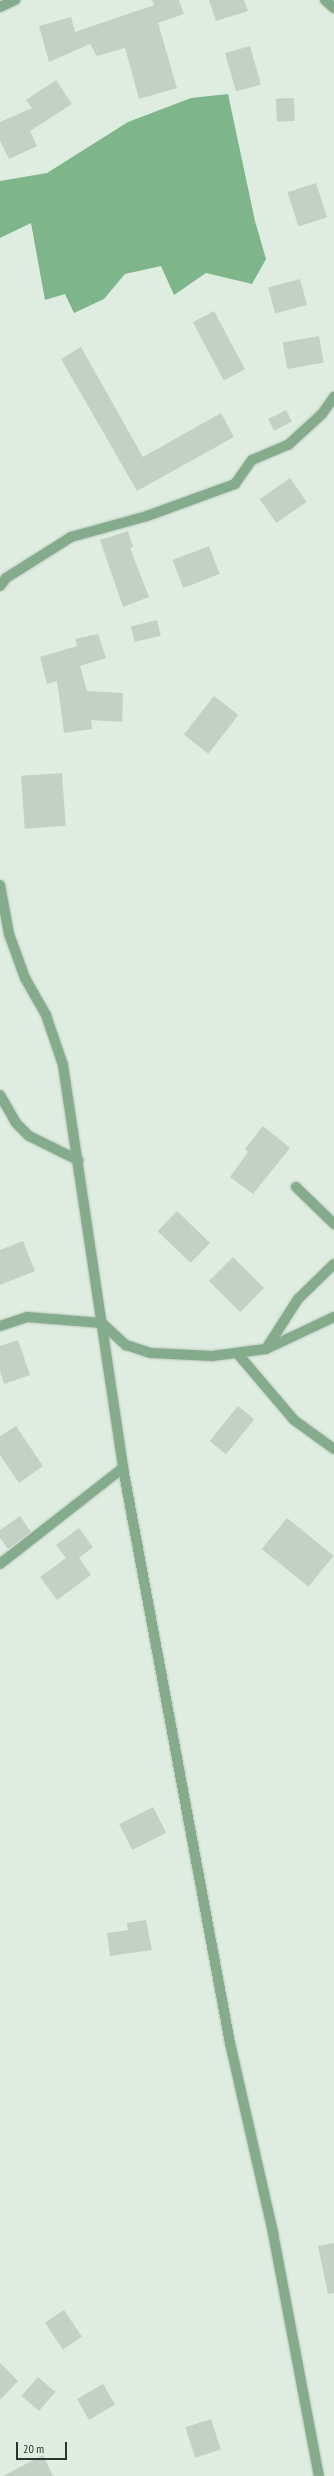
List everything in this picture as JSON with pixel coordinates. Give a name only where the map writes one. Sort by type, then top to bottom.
[{"type":"street","points":[[0,7],[15,0]]},
{"type":"street","points":[[325,0],[334,8]]},
{"type":"street","points":[[2,579],[71,537],[147,516],[235,484],[252,460],[288,444],[322,414],[334,398]]},
{"type":"street","points":[[0,885],[9,934],[25,978],[46,1015],[63,1065],[123,1468],[230,2043],[273,2233],[319,2476]]},
{"type":"street","points":[[0,1096],[16,1123],[29,1136],[78,1160]]},
{"type":"street","points":[[296,1186],[334,1224]]},
{"type":"street","points":[[266,1349],[298,1299],[334,1264]]},
{"type":"street","points":[[0,1326],[27,1317],[102,1323],[126,1345],[151,1353],[212,1356],[266,1349],[334,1317]]},
{"type":"street","points":[[237,1353],[294,1420],[334,1449]]},
{"type":"street","points":[[0,1564],[123,1468]]},
{"type":"green space","points":[[228,94],[255,221],[266,259],[252,284],[206,273],[174,295],[161,266],[125,274],[104,299],[74,313],[65,294],[45,300],[31,223],[0,238],[0,181],[47,173],[128,122],[191,98]]},
{"type":"building","points":[[152,0],[179,0],[184,14],[158,23],[177,88],[139,99],[125,48],[97,56],[90,44],[49,62],[39,26],[71,17],[75,32],[154,5]]},
{"type":"building","points":[[209,0],[244,0],[248,11],[216,21]]},
{"type":"building","points":[[250,46],[261,84],[236,92],[225,53]]},
{"type":"building","points":[[56,80],[72,104],[30,131],[37,146],[9,159],[0,141],[0,122],[32,108],[26,100]]},
{"type":"building","points":[[294,98],[295,121],[277,122],[276,99]]},
{"type":"building","points":[[316,183],[327,217],[299,227],[287,192]]},
{"type":"building","points":[[300,279],[307,305],[275,314],[268,288]]},
{"type":"building","points":[[214,311],[245,369],[224,381],[193,322]]},
{"type":"building","points":[[319,336],[324,363],[287,369],[283,342]]},
{"type":"building","points":[[81,347],[143,457],[221,413],[234,437],[137,491],[61,359]]},
{"type":"building","points":[[286,410],[292,422],[274,431],[268,419]]},
{"type":"building","points":[[290,478],[307,502],[276,523],[260,499]]},
{"type":"building","points":[[128,531],[133,547],[130,548],[149,597],[123,607],[100,540]]},
{"type":"building","points":[[209,546],[220,574],[183,588],[173,560]]},
{"type":"building","points":[[157,620],[161,636],[135,642],[131,627]]},
{"type":"building","points":[[98,634],[106,658],[80,666],[87,691],[123,693],[122,722],[91,720],[92,729],[64,733],[57,681],[47,684],[40,657],[77,646],[75,639]]},
{"type":"building","points":[[214,696],[238,715],[208,754],[184,735]]},
{"type":"building","points":[[62,773],[66,826],[25,829],[21,776]]},
{"type":"building","points":[[263,1126],[290,1148],[253,1194],[230,1177],[248,1152],[245,1149]]},
{"type":"building","points":[[177,1211],[210,1243],[191,1263],[158,1231]]},
{"type":"building","points":[[23,1241],[35,1271],[0,1285],[0,1250]]},
{"type":"building","points":[[233,1257],[264,1288],[240,1312],[209,1281]]},
{"type":"building","points":[[18,1340],[30,1375],[4,1384],[0,1370],[0,1346]]},
{"type":"building","points":[[238,1406],[254,1419],[226,1454],[210,1441]]},
{"type":"building","points":[[16,1426],[43,1466],[19,1483],[0,1455],[0,1436]]},
{"type":"building","points":[[20,1516],[31,1532],[8,1549],[0,1538],[0,1530]]},
{"type":"building","points":[[287,1518],[334,1556],[308,1587],[262,1549]]},
{"type":"building","points":[[79,1528],[93,1547],[79,1558],[91,1575],[57,1600],[40,1577],[66,1558],[56,1545]]},
{"type":"building","points":[[153,1807],[166,1833],[132,1850],[119,1824]]},
{"type":"building","points":[[146,1920],[152,1950],[110,1956],[107,1933],[128,1930],[127,1923]]},
{"type":"building","points":[[334,2243],[334,2293],[328,2294],[318,2246]]},
{"type":"building","points":[[64,2310],[82,2337],[63,2349],[45,2323]]},
{"type":"building","points":[[0,2363],[18,2381],[0,2400]]},
{"type":"building","points":[[38,2377],[55,2392],[39,2411],[22,2396]]},
{"type":"building","points":[[103,2384],[115,2405],[89,2420],[77,2399]]},
{"type":"building","points":[[211,2419],[221,2449],[195,2458],[185,2427]]},
{"type":"building","points":[[43,2455],[53,2476],[3,2476]]}]
